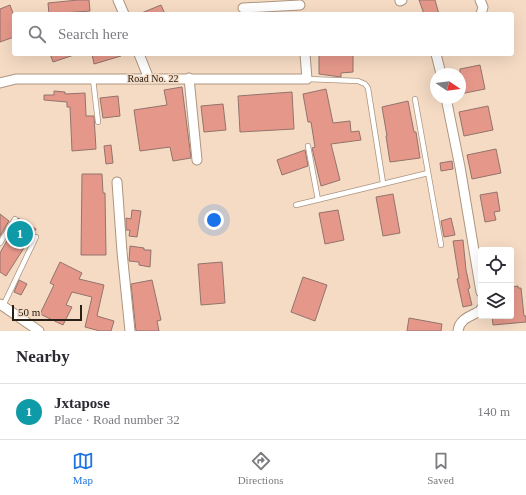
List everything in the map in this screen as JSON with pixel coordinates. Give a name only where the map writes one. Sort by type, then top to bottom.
[{"type":"street","points":[[118,0],[123,12]]},
{"type":"street","points":[[480,0],[483,7],[482,12]]},
{"type":"street","points":[[248,5],[300,6]]},
{"type":"street","points":[[140,56],[149,79]]},
{"type":"street","points":[[305,56],[307,79]]},
{"type":"street","points":[[436,56],[439,68]]},
{"type":"street","points":[[189,78],[196,160]]},
{"type":"street","name":"Road No. 22","points":[[0,83],[16,79],[307,79]]},
{"type":"street","points":[[447,104],[460,167],[479,283]]},
{"type":"street","points":[[117,182],[130,331]]},
{"type":"street","points":[[2,305],[39,331]]},
{"type":"street","points":[[458,331],[459,324],[462,321],[478,312]]},
{"type":"lane","points":[[93,79],[98,122]]},
{"type":"lane","points":[[307,79],[358,81],[365,84],[368,88],[383,183]]},
{"type":"lane","points":[[414,99],[441,245]]},
{"type":"lane","points":[[308,146],[318,200]]},
{"type":"lane","points":[[296,205],[428,173]]},
{"type":"lane","points":[[0,243],[15,219]]},
{"type":"lane","points":[[2,305],[36,237]]},
{"type":"building","points":[[89,0],[90,11],[49,12],[48,3]]},
{"type":"building","points":[[419,0],[435,0],[438,12],[423,12]]},
{"type":"building","points":[[10,5],[13,12],[12,38],[0,42],[0,9]]},
{"type":"building","points":[[161,5],[164,12],[144,12]]},
{"type":"building","points":[[51,56],[71,56],[53,62]]},
{"type":"building","points":[[92,56],[121,56],[94,64]]},
{"type":"building","points":[[319,56],[353,56],[353,72],[341,73],[341,77],[319,74]]},
{"type":"building","points":[[480,65],[485,89],[466,93],[465,68]]},
{"type":"building","points":[[182,87],[191,158],[173,161],[170,147],[140,151],[134,110],[167,105],[164,90]]},
{"type":"building","points":[[326,89],[333,123],[350,121],[351,132],[359,131],[361,140],[331,144],[340,180],[321,186],[312,148],[315,147],[311,122],[308,122],[303,94]]},
{"type":"building","points":[[54,91],[65,92],[65,94],[85,93],[86,116],[94,116],[96,149],[72,151],[70,107],[67,107],[67,102],[44,100],[44,95],[54,95]]},
{"type":"building","points":[[292,92],[294,129],[240,132],[238,96]]},
{"type":"building","points":[[118,96],[120,116],[103,118],[100,98]]},
{"type":"building","points":[[408,101],[414,132],[416,132],[420,158],[390,162],[382,107]]},
{"type":"building","points":[[223,104],[226,130],[204,132],[201,106]]},
{"type":"building","points":[[488,106],[493,130],[464,136],[459,112]]},
{"type":"building","points":[[111,145],[113,163],[106,164],[104,146]]},
{"type":"building","points":[[496,149],[501,173],[472,179],[467,155]]},
{"type":"building","points":[[305,150],[308,166],[282,175],[277,160]]},
{"type":"building","points":[[452,161],[453,169],[441,171],[440,163]]},
{"type":"building","points":[[82,174],[102,174],[103,193],[105,193],[106,255],[81,255]]},
{"type":"building","points":[[497,192],[500,211],[494,212],[496,220],[485,222],[480,195]]},
{"type":"building","points":[[393,194],[400,233],[383,236],[376,197]]},
{"type":"building","points":[[132,210],[141,211],[137,237],[129,236],[130,230],[126,230],[126,218],[131,219]]},
{"type":"building","points":[[338,210],[344,240],[325,244],[319,213]]},
{"type":"building","points":[[0,214],[9,221],[0,236]]},
{"type":"building","points":[[18,218],[36,229],[6,276],[0,272],[0,253],[18,221]]},
{"type":"building","points":[[451,218],[455,235],[444,237],[441,221]]},
{"type":"building","points":[[463,240],[466,270],[470,288],[468,289],[472,305],[463,307],[457,279],[459,278],[453,241]]},
{"type":"building","points":[[130,246],[144,248],[144,250],[151,250],[150,267],[139,265],[139,262],[129,261]]},
{"type":"building","points":[[60,262],[82,273],[79,279],[104,285],[97,316],[114,321],[111,331],[100,331],[85,327],[92,297],[72,292],[66,305],[72,307],[63,325],[40,314],[54,285],[50,283]]},
{"type":"building","points":[[222,262],[225,303],[201,305],[198,264]]},
{"type":"building","points":[[303,277],[327,285],[315,321],[291,312]]},
{"type":"building","points":[[19,280],[27,284],[21,295],[14,292]]},
{"type":"building","points":[[152,280],[161,320],[157,321],[159,331],[136,331],[131,284]]},
{"type":"building","points":[[518,286],[518,288],[521,288],[526,322],[493,325],[492,319],[514,319],[514,287]]},
{"type":"building","points":[[409,318],[442,324],[441,331],[407,331]]},
{"type":"place","name":"Jxtapose","points":[[20,234]]}]
